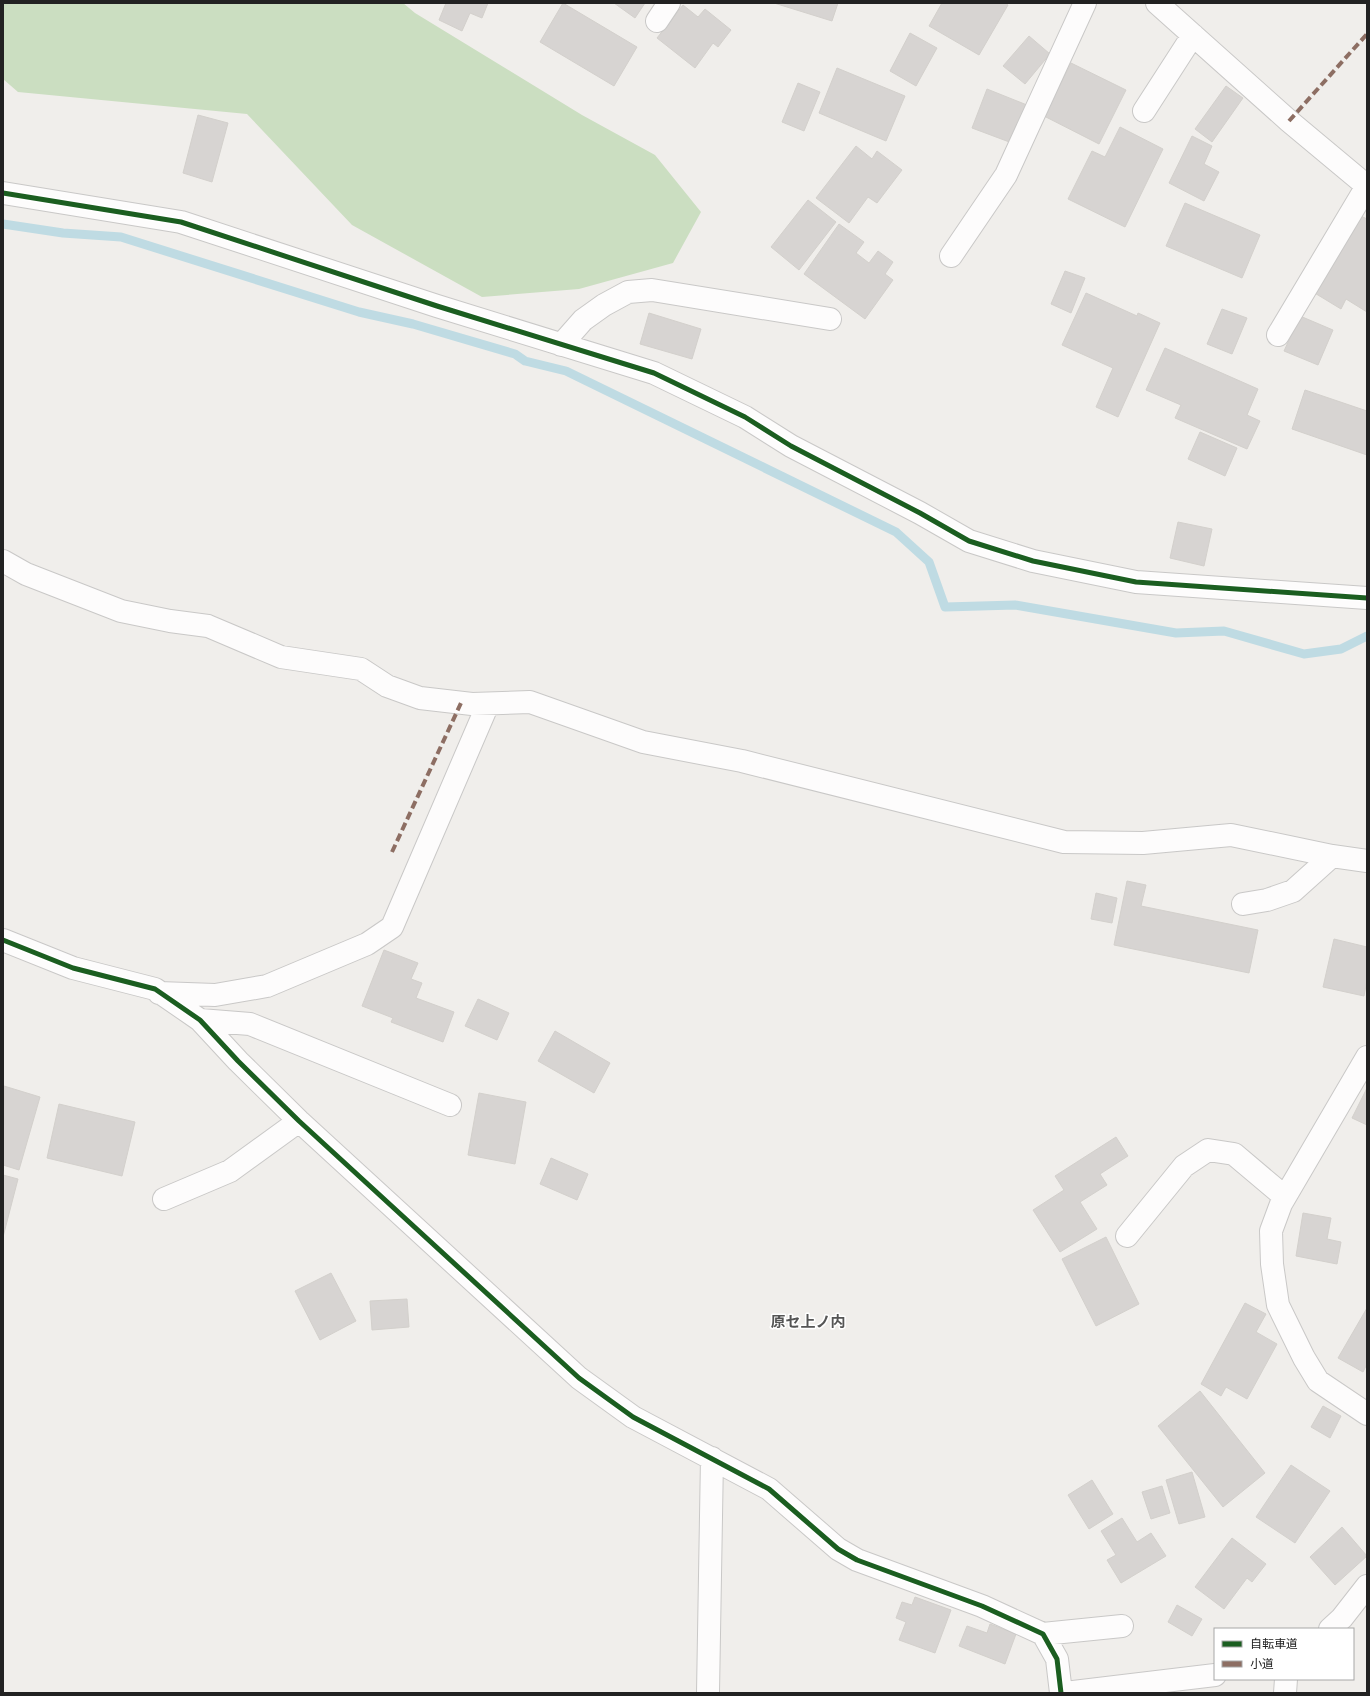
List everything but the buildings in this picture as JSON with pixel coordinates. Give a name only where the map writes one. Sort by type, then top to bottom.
[{"type":"street","points":[[657,21],[669,3]]},
{"type":"street","points":[[951,256],[1006,175],[1085,3]]},
{"type":"street","points":[[1157,3],[1289,121],[1367,186],[1278,334]]},
{"type":"street","points":[[1144,111],[1193,35]]},
{"type":"street","points":[[3,193],[182,222],[437,306],[654,373],[745,416],[791,446],[920,513],[969,541],[1033,561],[1136,582],[1367,598]]},
{"type":"street","points":[[561,344],[583,320],[604,305],[628,292],[675,292],[830,319]]},
{"type":"street","points":[[3,561],[26,574],[121,611],[170,621],[208,626],[281,658],[361,669],[388,686],[420,698],[472,704],[530,702],[643,742],[742,761],[1064,842],[1142,843],[1231,835],[1332,856],[1367,860]]},
{"type":"street","points":[[159,992],[215,995],[267,986],[366,944],[392,927],[488,704]]},
{"type":"street","points":[[1243,904],[1267,900],[1293,891],[1332,856]]},
{"type":"street","points":[[3,940],[73,968],[155,989],[200,1020],[238,1061],[299,1121],[579,1378],[633,1417],[769,1489],[838,1549],[857,1560],[982,1606],[1043,1634],[1122,1626]]},
{"type":"street","points":[[200,1020],[250,1024],[450,1105]]},
{"type":"street","points":[[1367,1057],[1285,1196],[1271,1231],[1272,1264],[1278,1305],[1318,1381],[1367,1414]]},
{"type":"street","points":[[164,1198],[230,1171],[299,1121]]},
{"type":"street","points":[[1127,1236],[1184,1166],[1208,1150],[1234,1154],[1285,1196]]},
{"type":"street","points":[[708,1693],[712,1458]]},
{"type":"street","points":[[1331,1628],[1342,1618],[1367,1586]]},
{"type":"street","points":[[1043,1634],[1057,1659],[1061,1693]]},
{"type":"street","points":[[1065,1693],[1110,1686],[1214,1675]]},
{"type":"street","points":[[1285,1693],[1286,1680]]},
{"type":"green space","points":[[3,3],[403,3],[415,13],[582,115],[655,155],[701,212],[673,263],[579,289],[482,297],[352,225],[247,114],[18,92],[3,79]]},
{"type":"waterway","points":[[3,224],[63,233],[121,237],[359,312],[413,324],[515,354],[525,361],[566,371],[896,532],[929,562],[945,607],[1015,605],[1176,633],[1224,631],[1304,654],[1341,649],[1367,636]]},
{"type":"marked path","points":[[1289,121],[1367,34]]},
{"type":"marked path","points":[[392,852],[461,703]]},
{"type":"cycle path","points":[[3,193],[181,222],[437,306],[654,373],[745,417],[791,446],[920,513],[969,541],[1033,561],[1136,582],[1367,598]]},
{"type":"cycle path","points":[[3,940],[73,968],[155,989],[200,1020],[238,1061],[299,1121],[579,1378],[633,1417],[769,1489],[838,1549],[857,1560],[982,1606],[1043,1634],[1057,1659],[1061,1693]]},
{"type":"district","name":"原セ上ノ内","points":[[808,1321]]}]
